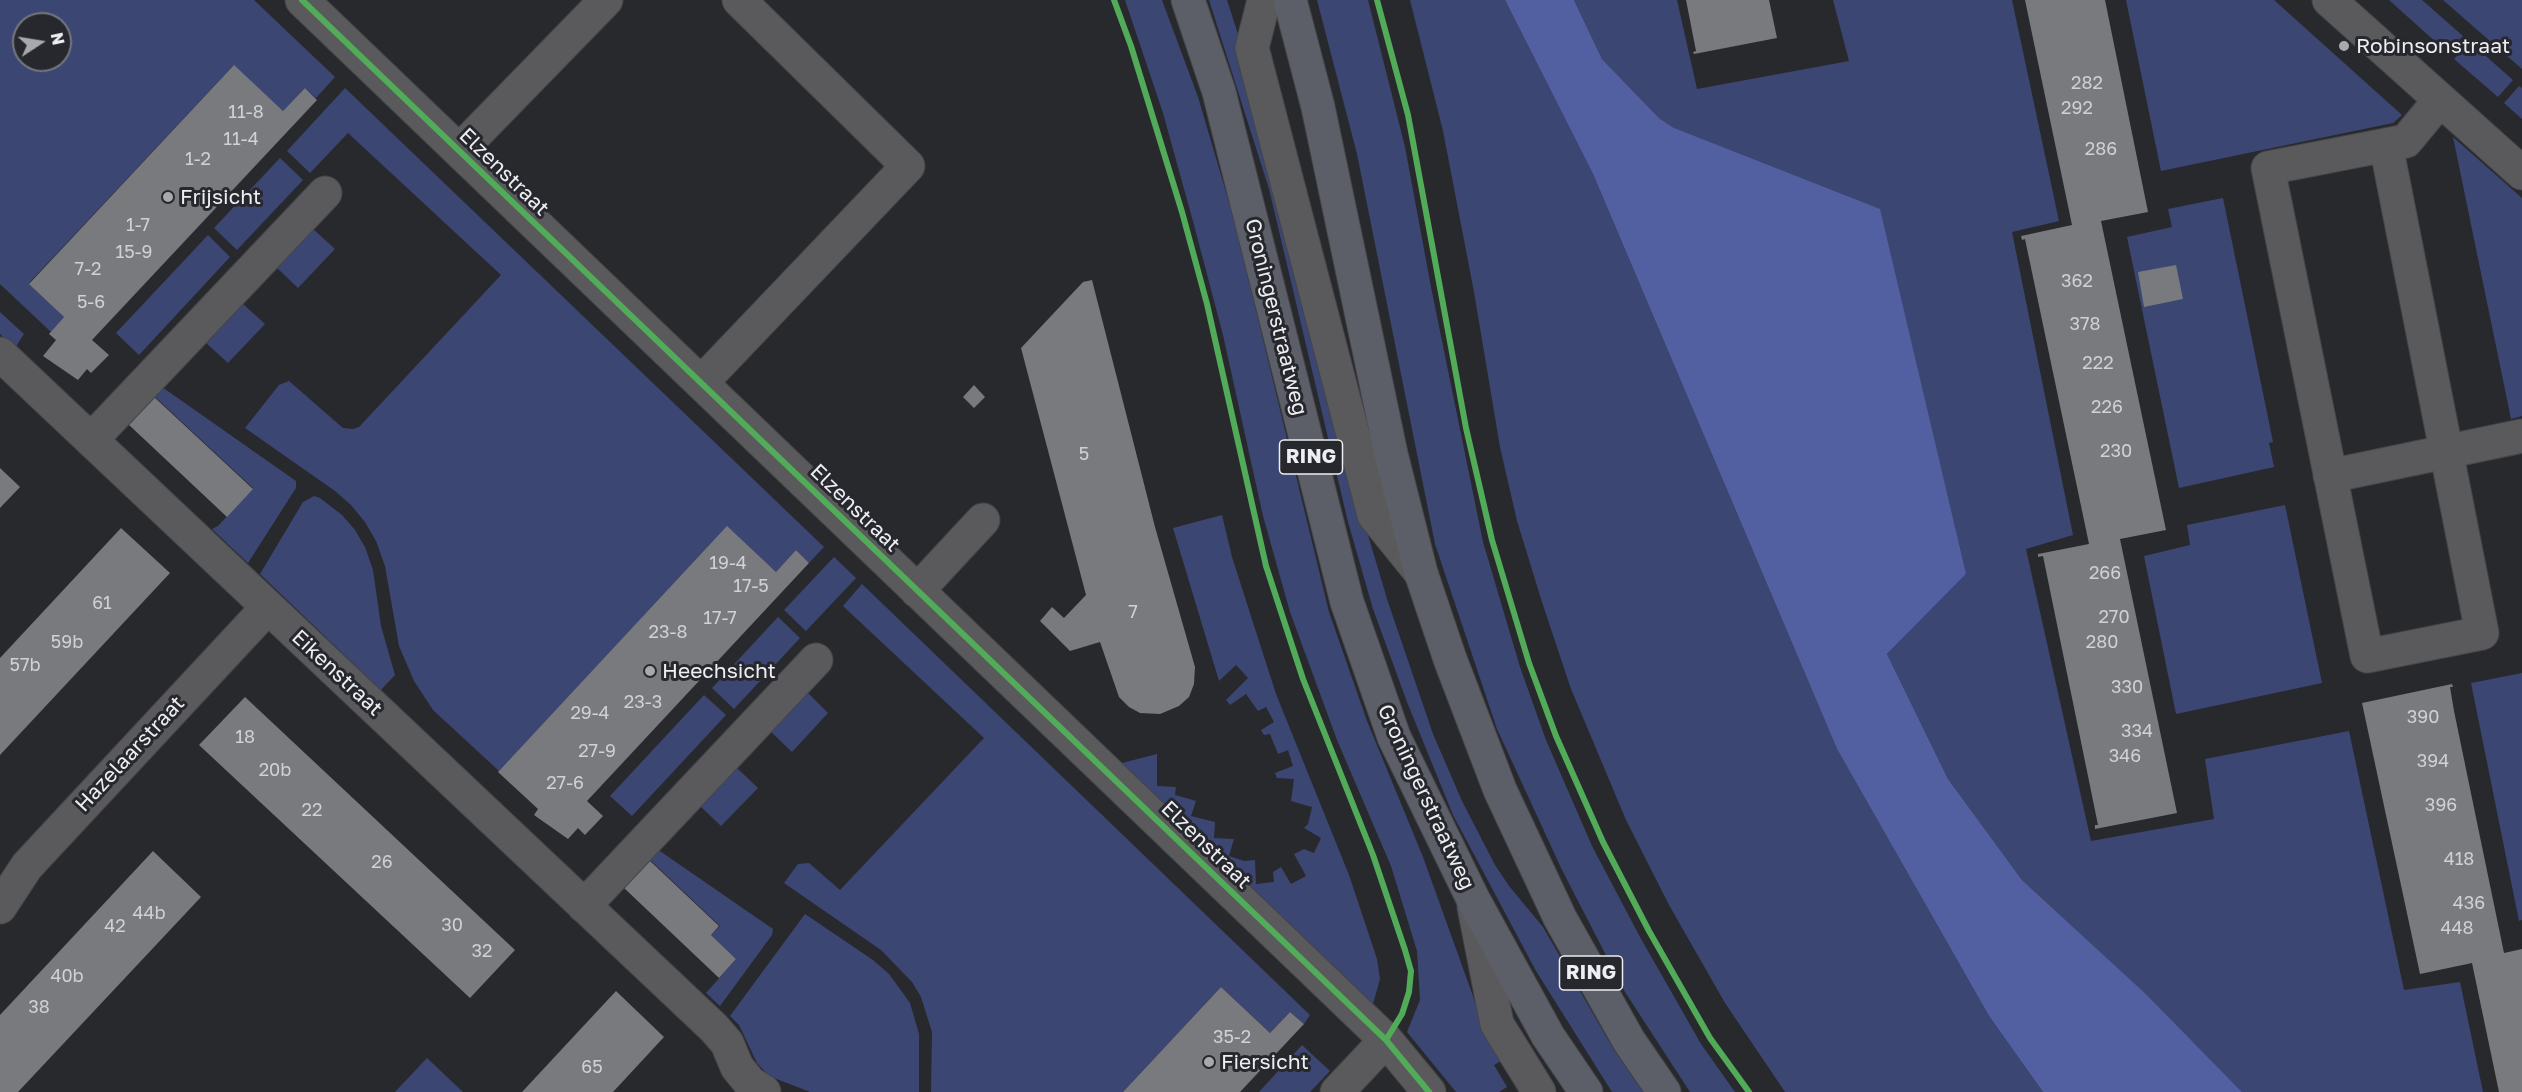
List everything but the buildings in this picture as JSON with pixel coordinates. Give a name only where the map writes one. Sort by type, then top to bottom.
[{"type":"main road","name":"Groningerstraatweg","points":[[1188,0],[1219,92],[1347,602],[1394,737],[1473,899],[1548,1036],[1586,1092]]},
{"type":"main road","name":"RING","points":[[1290,0],[1318,106],[1391,454],[1421,573],[1450,658],[1500,790],[1560,918],[1629,1041],[1664,1092]]},
{"type":"street","name":"Elzenstraat","points":[[302,0],[1386,1040]]},
{"type":"street","points":[[459,151],[606,0]]},
{"type":"street","points":[[701,383],[908,166],[739,0]]},
{"type":"street","points":[[1264,0],[1252,48],[1374,515],[1421,573]]},
{"type":"street","points":[[2329,0],[2522,172]]},
{"type":"street","points":[[2386,145],[2482,633],[2367,656],[2268,168],[2406,141],[2440,100]]},
{"type":"street","points":[[99,448],[325,193]]},
{"type":"street","name":"Eikenstraat","points":[[0,354],[714,1028],[727,1043],[737,1067],[752,1089]]},
{"type":"street","points":[[2330,476],[2522,436]]},
{"type":"street","points":[[917,591],[983,520]]},
{"type":"street","name":"Hazelaarstraat","points":[[0,907],[27,866],[268,607]]},
{"type":"street","points":[[584,906],[816,660]]},
{"type":"street","name":"Groningerstraatweg","points":[[1473,899],[1497,1024],[1539,1092]]},
{"type":"street","points":[[1337,1092],[1386,1040],[1429,1092]]},
{"type":"shaded area","points":[[0,0],[254,0],[335,77],[316,98],[305,88],[283,111],[233,66],[29,283],[64,317],[51,332],[0,284]]},
{"type":"shaded area","points":[[1125,0],[1162,0],[1198,97],[1233,216],[1329,612],[1367,721],[1423,857],[1483,1024],[1505,1059],[1494,1065],[1507,1087],[1499,1092],[1456,1092],[1407,1032],[1420,1000],[1417,951],[1391,866],[1337,740],[1290,612],[1263,516],[1223,335],[1194,225],[1163,113]]},
{"type":"shaded area","points":[[1209,0],[1227,0],[1245,56],[1362,515],[1388,602],[1433,734],[1462,801],[1495,865],[1543,927],[1614,1050],[1643,1092],[1612,1092],[1536,971],[1453,815],[1407,702],[1373,609],[1348,522],[1269,189]]},
{"type":"shaded area","points":[[1317,0],[1368,0],[1405,147],[1483,542],[1520,667],[1546,740],[1592,846],[1640,937],[1701,1044],[1735,1092],[1690,1092],[1625,992],[1562,870],[1497,729],[1435,544],[1357,154]]},
{"type":"shaded area","points":[[1410,0],[1505,0],[1593,174],[1837,749],[1989,1016],[2043,1092],[1785,1092],[1725,1003],[1669,905],[1626,820],[1571,689],[1542,602],[1517,521],[1500,447],[1474,292],[1443,131]]},
{"type":"shaded area","points":[[1505,0],[1574,0],[1602,59],[1659,118],[1674,128],[1880,209],[1966,574],[1887,654],[1948,779],[2022,880],[2146,994],[2242,1092],[2043,1092],[1989,1016],[1837,749],[1593,174]]},
{"type":"shaded area","points":[[1574,0],[1677,0],[1697,89],[1849,61],[1833,0],[2012,0],[2059,221],[2012,232],[2073,535],[2026,549],[2091,841],[2214,819],[2205,759],[2349,731],[2404,990],[2460,982],[2483,1092],[2242,1092],[2146,994],[2022,880],[1948,779],[1887,654],[1966,574],[1674,128],[1659,118],[1602,59]]},
{"type":"shaded area","points":[[2126,0],[2274,0],[2402,115],[2393,123],[2161,171]]},
{"type":"shaded area","points":[[2389,0],[2422,0],[2463,36],[2448,53]]},
{"type":"shaded area","points":[[2443,0],[2522,0],[2522,69]]},
{"type":"shaded area","points":[[2470,42],[2513,80],[2498,97],[2454,59]]},
{"type":"shaded area","points":[[2519,86],[2522,88],[2522,119],[2504,103]]},
{"type":"shaded area","points":[[345,88],[824,547],[809,563],[796,550],[776,572],[727,527],[499,771],[433,710],[414,681],[399,646],[385,566],[376,541],[365,522],[335,491],[245,428],[279,385],[289,381],[343,428],[359,427],[501,275],[348,133],[310,173],[287,151]]},
{"type":"shaded area","points":[[2453,137],[2522,198],[2522,416],[2511,419]]},
{"type":"shaded area","points":[[280,158],[303,180],[237,250],[214,228]]},
{"type":"shaded area","points":[[2223,198],[2273,442],[2269,443],[2274,467],[2179,488],[2127,237],[2172,227],[2168,209]]},
{"type":"shaded area","points":[[312,228],[335,249],[298,288],[276,267]]},
{"type":"shaded area","points":[[208,235],[230,257],[139,355],[116,333]]},
{"type":"shaded area","points":[[242,303],[265,324],[228,363],[205,342]]},
{"type":"shaded area","points":[[0,312],[24,334],[15,348],[0,334]]},
{"type":"shaded area","points":[[162,387],[296,481],[296,488],[248,563],[212,529],[218,526],[253,488],[154,396]]},
{"type":"shaded area","points":[[314,496],[342,515],[355,530],[365,547],[373,570],[381,626],[395,675],[381,690],[260,574],[303,502]]},
{"type":"shaded area","points":[[2285,505],[2322,683],[2176,714],[2144,556],[2190,545],[2187,525]]},
{"type":"shaded area","points":[[1222,515],[1232,557],[1276,694],[1349,875],[1377,959],[1380,979],[1373,1004],[1122,763],[1157,754],[1157,786],[1176,787],[1175,795],[1196,801],[1191,816],[1215,822],[1214,838],[1234,839],[1229,856],[1244,861],[1255,860],[1256,884],[1274,882],[1273,872],[1281,867],[1291,884],[1306,876],[1294,854],[1304,849],[1314,853],[1321,838],[1304,828],[1308,824],[1312,807],[1291,801],[1294,779],[1277,778],[1275,773],[1293,766],[1288,750],[1278,754],[1270,734],[1264,735],[1261,730],[1274,722],[1266,707],[1258,711],[1246,694],[1230,705],[1226,700],[1248,678],[1236,665],[1219,681],[1173,528]]},
{"type":"shaded area","points":[[834,557],[856,578],[806,631],[784,610]]},
{"type":"shaded area","points":[[862,584],[1310,1015],[1304,1024],[1290,1012],[1270,1033],[1221,987],[1123,1092],[931,1092],[932,1032],[921,997],[912,982],[881,950],[784,883],[798,864],[809,863],[840,890],[984,738],[843,606]]},
{"type":"shaded area","points":[[778,617],[800,638],[734,709],[712,688]]},
{"type":"shaded area","points":[[2522,673],[2522,920],[2519,921],[2471,683]]},
{"type":"shaded area","points":[[807,692],[828,713],[792,752],[770,731]]},
{"type":"shaded area","points":[[704,695],[726,715],[632,816],[610,796]]},
{"type":"shaded area","points":[[736,767],[758,788],[721,826],[699,805]]},
{"type":"shaded area","points":[[657,849],[773,929],[772,935],[720,1006],[706,993],[736,959],[711,935],[720,926],[649,859]]},
{"type":"shaded area","points":[[805,914],[873,960],[889,974],[910,1003],[919,1034],[919,1092],[810,1092],[769,1076],[757,1063],[739,1025],[730,1016]]},
{"type":"shaded area","points":[[1302,1045],[1330,1071],[1310,1092],[1259,1092]]},
{"type":"shaded area","points":[[427,1058],[463,1092],[395,1092]]},
{"type":"cycle path","points":[[302,0],[1386,1040],[1429,1092]]},
{"type":"cycle path","points":[[1114,0],[1131,46],[1182,212],[1207,304],[1266,566],[1303,679],[1373,855],[1411,971],[1409,992],[1402,1014],[1386,1040]]},
{"type":"cycle path","points":[[1377,0],[1408,115],[1466,428],[1492,540],[1529,663],[1556,736],[1603,842],[1649,931],[1710,1038],[1749,1092]]},
{"type":"place","name":"Robinsonstraat","points":[[2344,46]]},
{"type":"place","name":"Frijsicht","points":[[168,197]]},
{"type":"place","name":"Heechsicht","points":[[650,671]]},
{"type":"place","name":"Fiersicht","points":[[1209,1062]]}]
